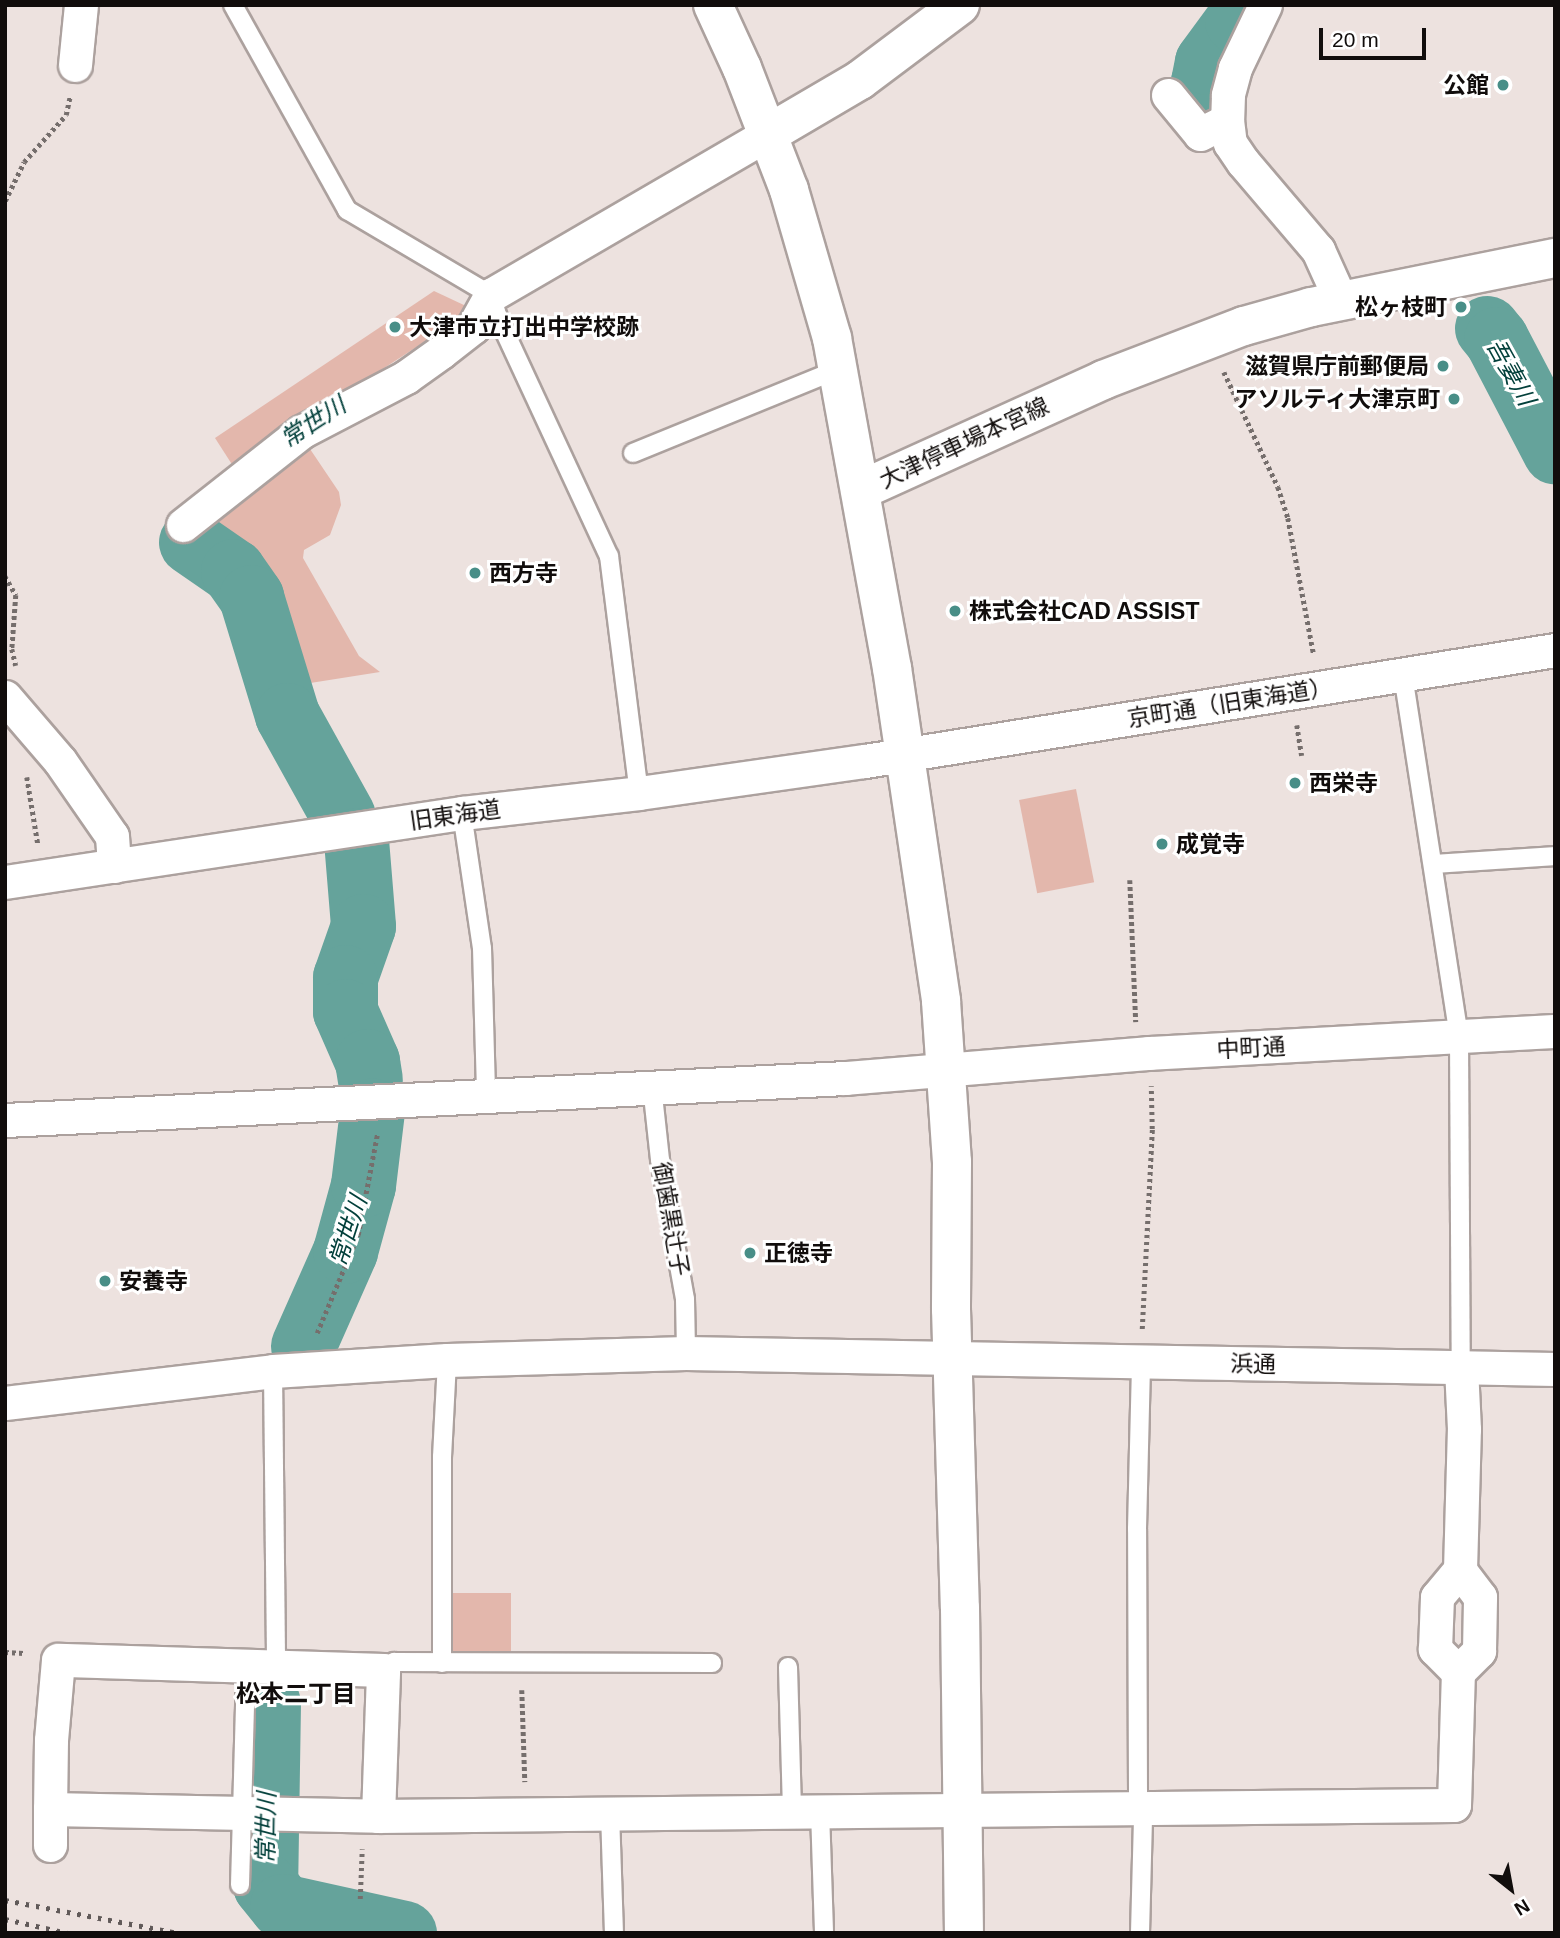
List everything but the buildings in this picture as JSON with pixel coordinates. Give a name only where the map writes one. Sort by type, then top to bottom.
[{"type":"street","points":[[75,65],[81,5]]},
{"type":"street","name":"大津停車場本宮線","points":[[713,5],[768,134],[814,266],[839,369],[861,490],[995,427],[1208,338],[1341,301],[1555,258]]},
{"type":"street","points":[[183,524],[301,432],[406,377],[441,352],[473,327],[491,295],[860,80],[960,5]]},
{"type":"street","points":[[1265,5],[1236,68],[1228,95],[1230,142],[1318,250],[1341,301]]},
{"type":"street","points":[[1168,95],[1200,134],[1227,120]]},
{"type":"street","points":[[861,490],[905,754],[941,1001],[947,1068],[952,1174],[952,1358],[964,1810],[964,1933]]},
{"type":"street","name":"京町通（旧東海道）","points":[[905,754],[1555,650]]},
{"type":"street","points":[[12,685],[112,836],[114,866]]},
{"type":"street","name":"旧東海道","points":[[5,882],[462,813],[639,793],[905,754]]},
{"type":"street","name":"中町通","points":[[5,1120],[845,1078],[1144,1054],[1555,1031]]},
{"type":"street","name":"浜通","points":[[5,1403],[288,1371],[447,1360],[686,1353],[1555,1369]]},
{"type":"street","points":[[50,1809],[370,1816],[1454,1805],[1458,1672],[1479,1651],[1480,1597],[1460,1570],[1464,1429],[1461,1368]]},
{"type":"street","points":[[1458,1672],[1435,1649],[1437,1597],[1460,1570]]},
{"type":"street","points":[[50,1845],[51,1740],[58,1660],[383,1670],[370,1816]]},
{"type":"lane","points":[[233,5],[347,211],[491,295],[496,315],[609,556],[639,793]]},
{"type":"lane","points":[[633,453],[839,369]]},
{"type":"lane","points":[[1403,675],[1435,864],[1459,1036],[1461,1368]]},
{"type":"lane","points":[[462,813],[482,948],[486,1094]]},
{"type":"lane","points":[[1435,864],[1555,856]]},
{"type":"lane","name":"御歯黒辻子","points":[[652,1086],[660,1160],[685,1299],[686,1353]]},
{"type":"lane","points":[[442,1663],[442,1457],[447,1360]]},
{"type":"lane","points":[[1140,1933],[1138,1571],[1141,1361]]},
{"type":"lane","points":[[240,1885],[256,1814],[261,1667],[288,1371]]},
{"type":"lane","points":[[383,1670],[394,1662],[712,1662]]},
{"type":"lane","points":[[789,1667],[824,1933]]},
{"type":"lane","points":[[610,1813],[614,1933]]},
{"type":"path","points":[[5,201],[24,162],[66,115],[75,65]]},
{"type":"path","points":[[1222,368],[1278,488],[1292,528],[1320,688]]},
{"type":"path","points":[[5,576],[16,594],[8,649],[12,685]]},
{"type":"path","points":[[26,768],[43,876]]},
{"type":"path","points":[[1130,880],[1152,1129],[1141,1361]]},
{"type":"path","points":[[288,1371],[358,1235],[370,1185],[380,1118],[379,1100]]},
{"type":"path","points":[[522,1664],[526,1814]]},
{"type":"path","points":[[360,1899],[370,1816]]},
{"type":"shaded area","points":[[434,291],[466,306],[455,322],[233,466],[215,438]]},
{"type":"shaded area","points":[[308,446],[339,492],[341,505],[330,535],[304,550],[303,558],[359,656],[380,672],[285,687],[257,599],[235,567],[191,529]]},
{"type":"shaded area","points":[[1076,789],[1094,882],[1037,893],[1019,800]]},
{"type":"shaded area","points":[[450,1593],[511,1593],[511,1653],[450,1653]]},
{"type":"waterway","name":"吾妻川","points":[[1206,108],[1203,82],[1207,62],[1237,21],[1244,5]]},
{"type":"waterway","name":"吾妻川","points":[[1487,328],[1496,339],[1555,452]]},
{"type":"waterway","name":"常世川","points":[[191,542],[233,571],[251,597],[287,715],[343,816]]},
{"type":"waterway","name":"常世川","points":[[356,840],[363,926],[345,977],[345,1011],[367,1061],[370,1079]]},
{"type":"waterway","name":"常世川","points":[[303,1346],[345,1251],[363,1185],[372,1111]]},
{"type":"waterway","name":"常世川","points":[[268,1703],[265,1885],[282,1906],[404,1933]]},
{"type":"railway","points":[[5,1900],[178,1933]]},
{"type":"railway","points":[[5,1919],[68,1933]]},
{"type":"place","name":"公館","points":[[1503,85]]},
{"type":"place","name":"松ヶ枝町","points":[[1461,307]]},
{"type":"place","name":"大津市立打出中学校跡","points":[[395,327]]},
{"type":"place","name":"滋賀県庁前郵便局","points":[[1443,366]]},
{"type":"place","name":"アソルティ大津京町","points":[[1454,399]]},
{"type":"place","name":"西方寺","points":[[475,573]]},
{"type":"place","name":"株式会社CAD ASSIST","points":[[955,611]]},
{"type":"place","name":"西栄寺","points":[[1295,783]]},
{"type":"place","name":"成覚寺","points":[[1162,844]]},
{"type":"place","name":"正徳寺","points":[[750,1253]]},
{"type":"place","name":"安養寺","points":[[105,1281]]},
{"type":"district","name":"松本二丁目","points":[[296,1694]]}]
